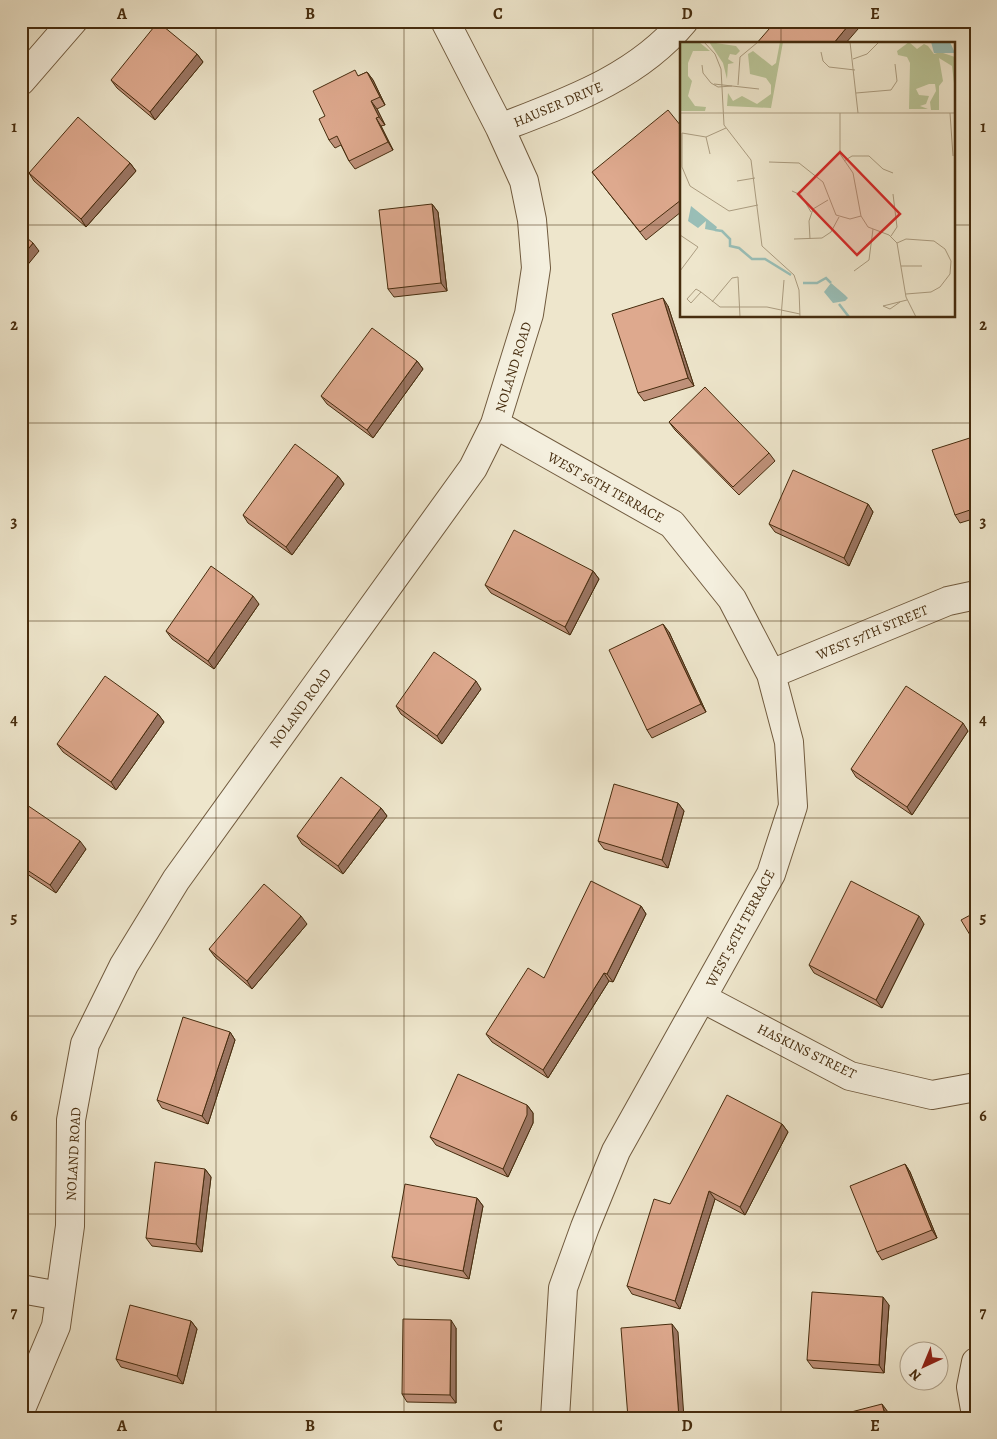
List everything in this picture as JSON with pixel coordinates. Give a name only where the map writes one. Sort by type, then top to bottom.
[{"type":"street","points":[[26,64],[73,21]]},
{"type":"street","name":"NOLAND ROAD","points":[[21,1409],[56,1326],[70,1226],[71,1120],[85,1044],[124,965],[176,880],[473,468],[495,424],[529,314],[536,268],[532,220],[524,181],[500,128],[445,21]]},
{"type":"street","name":"HAUSER DRIVE","points":[[500,128],[584,95],[625,72],[672,36],[684,21]]},
{"type":"street","name":"WEST 56TH TERRACE","points":[[495,424],[672,524],[732,599],[771,674],[789,742],[793,806],[771,874],[616,1151],[585,1227],[564,1288],[555,1418]]},
{"type":"street","name":"WEST 57TH STREET","points":[[771,674],[948,601],[976,595]]},
{"type":"street","name":"HASKINS STREET","points":[[702,998],[850,1076],[932,1095],[976,1087]]},
{"type":"street","points":[[21,1289],[60,1296]]},
{"type":"street","points":[[976,1362],[972,1387],[976,1415]]},
{"type":"building","points":[[776,21],[852,21],[835,42],[758,42]]},
{"type":"building","points":[[158,22],[197,54],[150,112],[111,80]]},
{"type":"building","points":[[355,70],[358,76],[367,72],[380,97],[371,101],[379,117],[376,118],[388,142],[349,161],[337,136],[329,140],[319,119],[325,116],[313,91]]},
{"type":"building","points":[[668,110],[680,125],[680,201],[640,232],[592,172]]},
{"type":"building","points":[[78,117],[130,163],[81,219],[29,173]]},
{"type":"building","points":[[432,204],[441,283],[388,289],[379,210]]},
{"type":"building","points":[[21,233],[33,243],[21,258]]},
{"type":"building","points":[[663,298],[688,378],[638,393],[612,314]]},
{"type":"building","points":[[372,328],[417,361],[367,430],[321,396]]},
{"type":"building","points":[[705,387],[769,453],[733,487],[669,422]]},
{"type":"building","points":[[976,436],[976,508],[955,515],[932,450]]},
{"type":"building","points":[[295,444],[338,476],[286,547],[243,515]]},
{"type":"building","points":[[793,470],[868,504],[844,558],[769,524]]},
{"type":"building","points":[[514,530],[593,571],[565,627],[485,585]]},
{"type":"building","points":[[211,566],[253,596],[208,661],[166,631]]},
{"type":"building","points":[[663,624],[701,704],[647,730],[609,650]]},
{"type":"building","points":[[434,652],[476,681],[437,736],[396,706]]},
{"type":"building","points":[[105,676],[158,714],[111,782],[57,744]]},
{"type":"building","points":[[906,686],[963,723],[907,807],[851,769]]},
{"type":"building","points":[[341,777],[381,808],[338,866],[297,836]]},
{"type":"building","points":[[614,784],[678,803],[662,860],[598,841]]},
{"type":"building","points":[[24,803],[80,841],[50,885],[21,866],[21,807]]},
{"type":"building","points":[[591,881],[641,906],[607,974],[604,973],[543,1070],[486,1034],[528,968],[544,978]]},
{"type":"building","points":[[851,881],[919,916],[876,1000],[809,965]]},
{"type":"building","points":[[264,884],[301,916],[247,981],[209,949]]},
{"type":"building","points":[[976,912],[976,945],[961,920]]},
{"type":"building","points":[[183,1017],[230,1032],[202,1116],[157,1100]]},
{"type":"building","points":[[458,1074],[527,1105],[527,1115],[503,1169],[430,1137]]},
{"type":"building","points":[[727,1095],[782,1124],[740,1207],[709,1191],[675,1301],[627,1286],[654,1199],[670,1204]]},
{"type":"building","points":[[155,1162],[205,1169],[196,1244],[146,1238]]},
{"type":"building","points":[[905,1164],[932,1230],[877,1252],[850,1186]]},
{"type":"building","points":[[405,1184],[477,1198],[463,1271],[392,1257]]},
{"type":"building","points":[[812,1292],[883,1297],[879,1365],[807,1360]]},
{"type":"building","points":[[130,1305],[191,1321],[177,1376],[116,1359]]},
{"type":"building","points":[[403,1319],[451,1320],[450,1395],[402,1394]]},
{"type":"building","points":[[672,1324],[679,1418],[628,1418],[621,1328]]},
{"type":"building","points":[[882,1404],[886,1418],[828,1418]]}]
